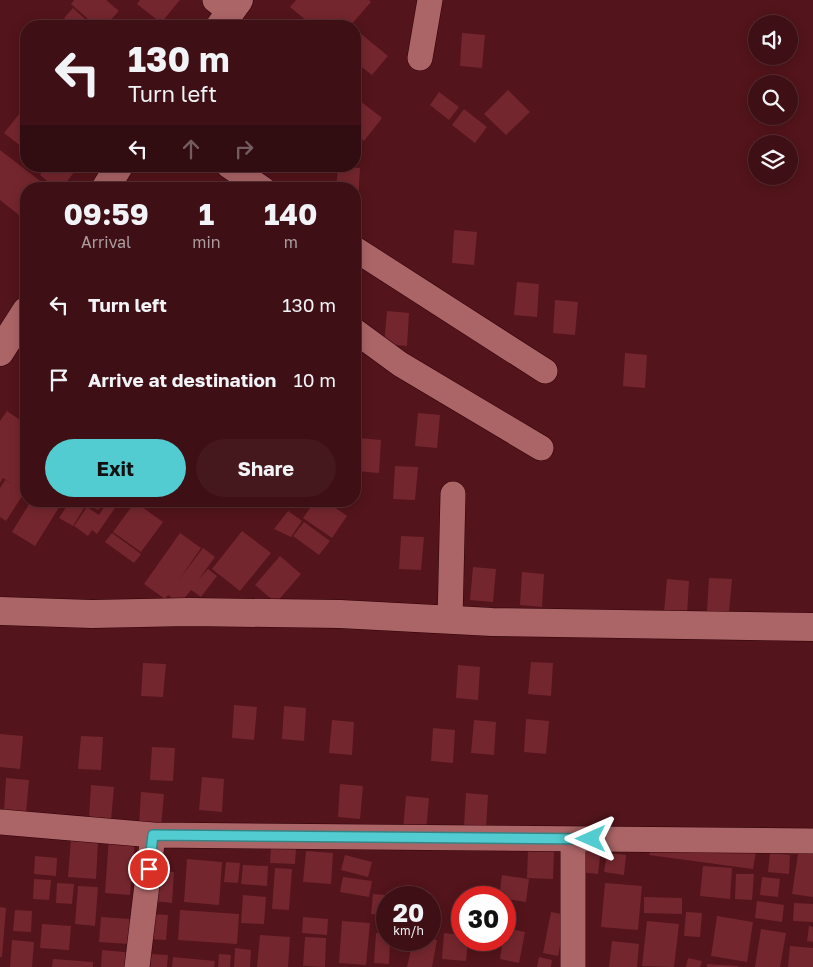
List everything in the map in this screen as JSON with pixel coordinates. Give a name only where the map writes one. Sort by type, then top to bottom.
[{"type":"street","points":[[420,58],[430,0]]},
{"type":"street","points":[[238,172],[253,182]]},
{"type":"street","points":[[361,253],[545,371]]},
{"type":"street","points":[[0,352],[20,320]]},
{"type":"street","points":[[361,335],[400,364],[541,448]]},
{"type":"street","points":[[450,620],[453,494]]},
{"type":"street","points":[[0,611],[92,614],[189,612],[340,614],[502,622],[813,627]]},
{"type":"street","points":[[1,822],[153,835],[813,841]]},
{"type":"street","points":[[137,967],[153,835]]},
{"type":"street","points":[[573,839],[573,967]]},
{"type":"building","points":[[74,0],[106,0],[119,11],[111,20],[89,20],[71,4]]},
{"type":"building","points":[[140,0],[180,0],[163,20],[157,20],[137,4]]},
{"type":"building","points":[[296,0],[369,0],[371,2],[355,20],[306,20],[290,7]]},
{"type":"building","points":[[73,8],[86,20],[66,20],[64,18]]},
{"type":"building","points":[[462,33],[485,35],[482,68],[460,66]]},
{"type":"building","points":[[361,34],[388,56],[372,75],[361,67]]},
{"type":"building","points":[[508,90],[530,112],[506,135],[484,114]]},
{"type":"building","points":[[439,92],[459,107],[449,120],[430,105]]},
{"type":"building","points":[[361,102],[382,118],[364,141],[361,138]]},
{"type":"building","points":[[464,109],[487,127],[475,143],[452,125]]},
{"type":"building","points":[[20,113],[20,145],[4,133]]},
{"type":"building","points":[[0,150],[20,165],[20,172],[28,172],[41,182],[20,182],[19,215],[0,200]]},
{"type":"building","points":[[42,172],[74,172],[66,182],[48,182],[40,175]]},
{"type":"building","points":[[338,172],[360,172],[359,182],[337,182]]},
{"type":"building","points":[[454,230],[477,232],[474,265],[452,263]]},
{"type":"building","points":[[517,282],[539,284],[537,317],[514,315]]},
{"type":"building","points":[[555,300],[578,302],[575,335],[553,333]]},
{"type":"building","points":[[387,311],[409,313],[407,346],[384,344]]},
{"type":"building","points":[[625,353],[647,355],[645,388],[623,386]]},
{"type":"building","points":[[7,411],[20,420],[20,499],[6,521],[0,517],[0,488],[5,480],[13,485],[3,478],[0,483],[0,421]]},
{"type":"building","points":[[418,413],[440,415],[437,448],[415,446]]},
{"type":"building","points":[[361,438],[381,440],[379,473],[361,471]]},
{"type":"building","points":[[395,466],[418,467],[415,500],[393,499]]},
{"type":"building","points":[[27,507],[59,507],[35,546],[12,532]]},
{"type":"building","points":[[66,507],[85,507],[73,526],[59,518]]},
{"type":"building","points":[[87,507],[99,515],[104,507],[116,507],[97,534],[92,530],[88,536],[74,526]]},
{"type":"building","points":[[131,507],[142,507],[163,522],[141,552],[113,532]]},
{"type":"building","points":[[311,507],[334,507],[347,516],[332,538],[303,518]]},
{"type":"building","points":[[288,511],[302,521],[291,537],[274,529]]},
{"type":"building","points":[[304,522],[330,541],[319,555],[293,536]]},
{"type":"building","points":[[242,531],[271,553],[240,591],[212,569]]},
{"type":"building","points":[[112,533],[141,554],[134,563],[105,542]]},
{"type":"building","points":[[180,533],[201,548],[178,581],[203,548],[215,557],[198,580],[208,569],[217,576],[201,597],[191,590],[180,604],[168,595],[165,599],[144,584]]},
{"type":"building","points":[[401,536],[424,537],[421,570],[399,569]]},
{"type":"building","points":[[280,556],[301,574],[276,603],[255,585]]},
{"type":"building","points":[[473,567],[496,569],[493,602],[470,600]]},
{"type":"building","points":[[522,572],[544,574],[542,607],[520,605]]},
{"type":"building","points":[[709,578],[732,579],[729,612],[707,611]]},
{"type":"building","points":[[667,579],[689,581],[687,614],[664,612]]},
{"type":"building","points":[[531,662],[553,663],[551,696],[528,694]]},
{"type":"building","points":[[143,663],[166,664],[163,697],[141,696]]},
{"type":"building","points":[[458,665],[480,667],[478,700],[456,698]]},
{"type":"building","points":[[234,705],[257,707],[254,740],[232,738]]},
{"type":"building","points":[[284,706],[306,708],[304,741],[282,739]]},
{"type":"building","points":[[526,719],[549,721],[546,754],[524,752]]},
{"type":"building","points":[[332,720],[354,722],[352,755],[329,753]]},
{"type":"building","points":[[474,720],[496,722],[494,755],[471,753]]},
{"type":"building","points":[[433,728],[455,730],[453,763],[431,761]]},
{"type":"building","points":[[0,734],[23,736],[20,769],[0,767]]},
{"type":"building","points":[[81,736],[103,737],[101,770],[78,769]]},
{"type":"building","points":[[152,747],[175,748],[173,781],[150,780]]},
{"type":"building","points":[[202,777],[224,779],[222,812],[199,810]]},
{"type":"building","points":[[6,778],[29,780],[26,813],[4,811]]},
{"type":"building","points":[[340,784],[363,786],[360,819],[338,817]]},
{"type":"building","points":[[91,785],[114,787],[111,820],[89,818]]},
{"type":"building","points":[[141,792],[164,794],[161,827],[139,825]]},
{"type":"building","points":[[466,793],[488,795],[486,828],[464,826]]},
{"type":"building","points":[[406,796],[429,798],[426,831],[403,829]]},
{"type":"building","points":[[109,837],[135,839],[130,895],[105,893]]},
{"type":"building","points":[[71,840],[98,842],[96,879],[68,877]]},
{"type":"building","points":[[653,842],[756,852],[753,869],[649,855]]},
{"type":"building","points":[[271,846],[296,848],[295,864],[270,863]]},
{"type":"building","points":[[582,847],[601,848],[598,874],[579,872]]},
{"type":"building","points":[[799,847],[813,849],[813,897],[792,894]]},
{"type":"building","points":[[528,850],[554,851],[553,879],[527,878]]},
{"type":"building","points":[[306,851],[333,853],[331,884],[303,882]]},
{"type":"building","points":[[607,853],[626,855],[624,875],[604,872]]},
{"type":"building","points":[[770,853],[790,855],[789,874],[768,872]]},
{"type":"building","points":[[345,855],[372,862],[368,877],[341,870]]},
{"type":"building","points":[[35,856],[57,858],[56,876],[34,874]]},
{"type":"building","points":[[187,859],[222,862],[219,905],[184,902]]},
{"type":"building","points":[[226,862],[240,863],[238,883],[224,882]]},
{"type":"building","points":[[243,865],[268,866],[267,886],[241,884]]},
{"type":"building","points":[[703,866],[732,868],[730,899],[700,896]]},
{"type":"building","points":[[275,868],[292,869],[289,910],[272,909]]},
{"type":"building","points":[[156,870],[174,872],[172,903],[154,901]]},
{"type":"building","points":[[736,874],[754,874],[752,900],[735,899]]},
{"type":"building","points":[[502,875],[529,879],[526,902],[516,901],[516,886],[501,886]]},
{"type":"building","points":[[343,877],[372,881],[369,897],[340,892]]},
{"type":"building","points":[[762,877],[780,879],[778,897],[760,895]]},
{"type":"building","points":[[34,879],[51,880],[49,900],[33,899]]},
{"type":"building","points":[[57,883],[74,884],[72,904],[56,903]]},
{"type":"building","points":[[605,883],[642,886],[638,930],[601,927]]},
{"type":"building","points":[[78,886],[98,887],[95,926],[75,924]]},
{"type":"building","points":[[373,894],[376,894],[376,914],[371,914]]},
{"type":"building","points":[[243,895],[266,897],[264,924],[241,923]]},
{"type":"building","points":[[644,897],[682,898],[682,914],[644,913]]},
{"type":"building","points":[[757,901],[784,905],[782,922],[755,918]]},
{"type":"building","points":[[794,903],[813,904],[813,922],[793,921]]},
{"type":"building","points":[[0,907],[6,908],[2,957],[0,957]]},
{"type":"building","points":[[15,910],[32,911],[31,932],[13,931]]},
{"type":"building","points":[[180,910],[239,914],[237,944],[178,940]]},
{"type":"building","points":[[551,912],[566,915],[558,956],[543,953]]},
{"type":"building","points":[[686,912],[702,913],[700,937],[684,936]]},
{"type":"building","points":[[151,914],[168,915],[166,940],[149,939]]},
{"type":"building","points":[[717,916],[753,922],[747,962],[711,956]]},
{"type":"building","points":[[101,917],[130,919],[128,944],[99,942]]},
{"type":"building","points":[[303,917],[328,919],[327,935],[302,933]]},
{"type":"building","points":[[342,921],[370,923],[366,965],[339,963]]},
{"type":"building","points":[[647,921],[679,924],[674,967],[642,966]]},
{"type":"building","points":[[42,924],[71,926],[69,950],[40,948]]},
{"type":"building","points":[[809,926],[813,927],[813,942],[807,941]]},
{"type":"building","points":[[761,929],[786,933],[780,967],[755,967]]},
{"type":"building","points":[[516,930],[525,932],[519,963],[500,959],[501,951],[516,951]]},
{"type":"building","points":[[376,933],[376,951],[390,951],[389,964],[374,963]]},
{"type":"building","points":[[444,933],[451,934],[451,951],[467,951],[466,961],[442,959]]},
{"type":"building","points":[[260,935],[290,937],[288,967],[257,967]]},
{"type":"building","points":[[305,937],[326,938],[325,967],[303,966]]},
{"type":"building","points":[[12,940],[34,942],[32,967],[10,967]]},
{"type":"building","points":[[612,941],[639,944],[637,967],[609,967]]},
{"type":"building","points":[[790,946],[813,948],[813,967],[788,967]]},
{"type":"building","points":[[235,948],[251,950],[250,967],[234,967]]},
{"type":"building","points":[[102,950],[135,953],[134,967],[101,967]]},
{"type":"building","points":[[411,951],[435,951],[432,967],[407,967]]},
{"type":"building","points":[[151,954],[168,955],[167,967],[150,967]]},
{"type":"building","points":[[219,954],[231,955],[230,967],[218,967]]},
{"type":"building","points":[[173,957],[215,961],[214,967],[172,967]]},
{"type":"building","points":[[539,957],[552,960],[551,967],[537,967]]},
{"type":"building","points":[[688,958],[702,961],[700,967],[686,967]]},
{"type":"building","points":[[53,959],[93,962],[93,967],[52,967]]},
{"type":"building","points":[[707,964],[738,966],[738,967],[707,967]]},
{"type":"route","points":[[149,869],[153,835],[591,839]]}]
